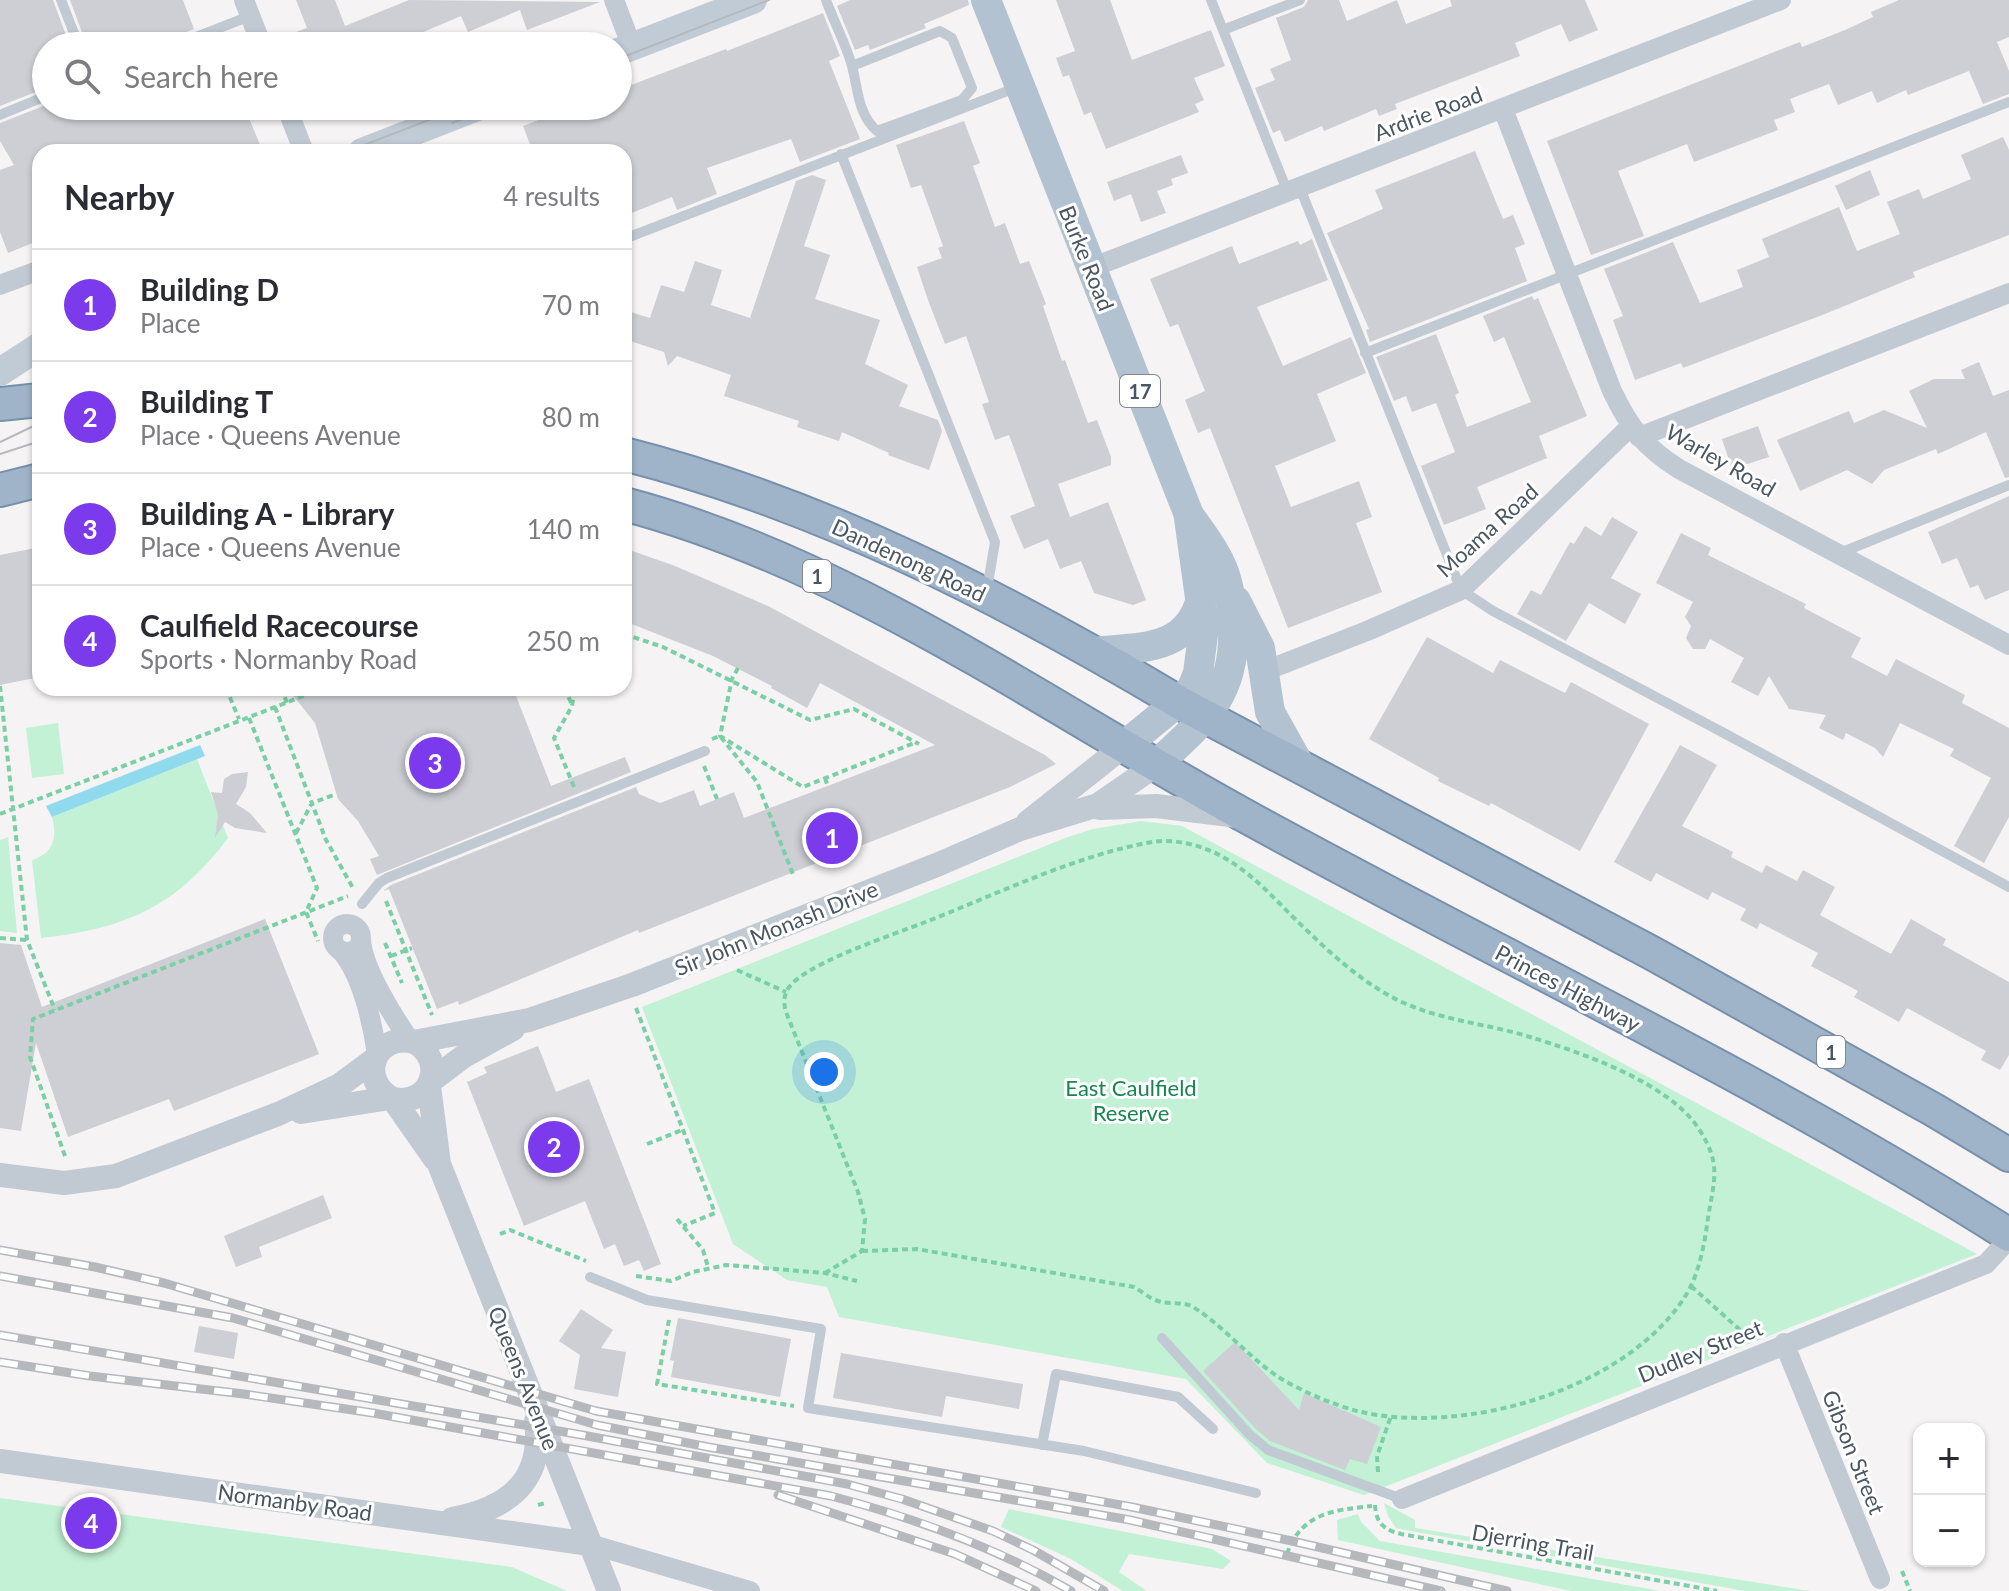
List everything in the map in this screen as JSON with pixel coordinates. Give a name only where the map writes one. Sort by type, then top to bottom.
[{"type":"highway","points":[[0,404],[32,401]]},
{"type":"highway","name":"Dandenong Road","points":[[632,456],[690,472],[886,546],[985,595],[1192,709]]},
{"type":"highway","points":[[0,490],[32,482]]},
{"type":"highway","name":"1","points":[[632,506],[747,546],[838,587],[965,654],[1124,746]]},
{"type":"highway","name":"1","points":[[1192,709],[1650,952],[1892,1086],[2009,1155]]},
{"type":"highway","name":"Princes Highway","points":[[1124,746],[1248,818],[1832,1127],[1934,1187],[2009,1237]]},
{"type":"main road","points":[[632,47],[753,0]]},
{"type":"main road","name":"Burke Road","points":[[986,0],[1189,515],[1220,561],[1232,592],[1234,652],[1225,687],[1124,746]]},
{"type":"main road","points":[[383,144],[444,120]]},
{"type":"main road","points":[[0,372],[32,351]]},
{"type":"main road","name":"Burke Road","points":[[1156,765],[1192,709],[1194,684],[1201,665],[1204,636],[1202,596],[1195,571],[1189,515]]},
{"type":"main road","name":"17","points":[[1232,592],[1260,648],[1270,712],[1300,766]]},
{"type":"main road","points":[[1092,652],[1169,641],[1192,622],[1202,596]]},
{"type":"street","points":[[614,0],[621,32]]},
{"type":"street","name":"Ardrie Road","points":[[1091,268],[1503,109],[1753,5],[1781,0]]},
{"type":"street","points":[[247,8],[256,32]]},
{"type":"street","name":"Warley Road","points":[[1503,109],[1612,391],[1634,432],[1651,450],[1679,469],[2009,645]]},
{"type":"street","points":[[291,120],[301,144]]},
{"type":"street","points":[[0,285],[32,273]]},
{"type":"street","name":"Moama Road","points":[[1265,671],[1461,590],[1634,432],[2009,293]]},
{"type":"street","name":"Sir John Monash Drive","points":[[1020,829],[1124,746]]},
{"type":"street","name":"Sir John Monash Drive","points":[[412,1042],[529,1020],[632,985],[1020,829],[1088,810],[1114,796],[1156,765]]},
{"type":"street","points":[[1088,810],[1156,806],[1248,818]]},
{"type":"street","points":[[392,1098],[375,1081],[373,1068],[376,1057],[371,1023],[355,974],[348,958],[339,949],[351,951],[361,939],[364,956],[383,995],[412,1042]]},
{"type":"street","name":"Sir John Monash Drive","points":[[430,1083],[464,1056],[529,1020]]},
{"type":"street","points":[[0,1175],[64,1183],[116,1176],[278,1114],[340,1085],[394,1042],[412,1042],[421,1046],[431,1058],[430,1083],[413,1099],[392,1098],[278,1114]]},
{"type":"street","name":"Queens Avenue","points":[[430,1083],[439,1164]]},
{"type":"street","name":"Queens Avenue","points":[[392,1098],[439,1164],[609,1591]]},
{"type":"street","name":"Dudley Street","points":[[1402,1499],[1986,1264],[2009,1237]]},
{"type":"street","name":"Gibson Street","points":[[1784,1343],[1880,1579]]},
{"type":"street","points":[[438,1522],[491,1508],[518,1489],[531,1469],[537,1447],[532,1397]]},
{"type":"street","name":"Normanby Road","points":[[0,1461],[590,1544]]},
{"type":"street","points":[[590,1544],[750,1591]]},
{"type":"lane","points":[[61,0],[74,32]]},
{"type":"lane","points":[[826,0],[852,66],[856,93],[869,124],[877,131],[962,100],[972,88],[952,38],[940,31],[852,66]]},
{"type":"lane","points":[[1211,0],[1365,353],[1461,590],[1493,611],[2009,887]]},
{"type":"lane","points":[[1223,30],[1300,0]]},
{"type":"lane","points":[[200,32],[247,8]]},
{"type":"lane","points":[[632,236],[1020,86]]},
{"type":"lane","points":[[0,115],[32,102]]},
{"type":"lane","points":[[1365,353],[2009,102]]},
{"type":"lane","points":[[841,154],[995,542],[985,595]]},
{"type":"lane","points":[[1839,553],[2009,485]]},
{"type":"lane","points":[[362,904],[387,878],[702,752]]},
{"type":"lane","points":[[590,1277],[647,1300],[821,1329],[808,1408],[1084,1451],[1256,1493]]},
{"type":"lane","points":[[1162,1338],[1249,1434],[1268,1450],[1402,1499]]},
{"type":"lane","points":[[1042,1445],[1056,1374],[1178,1397],[1213,1429]]},
{"type":"path","points":[[632,637],[663,647],[732,679],[810,720],[854,709],[916,744],[803,787],[720,736],[732,679],[738,668]]},
{"type":"path","points":[[0,686],[27,940],[55,1010]]},
{"type":"path","points":[[229,696],[239,719]]},
{"type":"path","points":[[284,696],[287,703]]},
{"type":"path","points":[[0,814],[304,696]]},
{"type":"path","points":[[568,696],[572,706]]},
{"type":"path","points":[[574,696],[572,706],[554,738],[577,793]]},
{"type":"path","points":[[275,707],[326,840],[356,893]]},
{"type":"path","points":[[249,718],[309,868]]},
{"type":"path","points":[[702,752],[717,799]]},
{"type":"path","points":[[825,778],[828,787]]},
{"type":"path","points":[[296,833],[312,803],[336,794]]},
{"type":"path","points":[[825,1273],[862,1251],[917,1249],[1134,1287],[1159,1302],[1190,1304],[1279,1377],[1356,1411],[1426,1418],[1484,1412],[1551,1394],[1603,1372],[1630,1355],[1649,1337],[1691,1286],[1705,1239],[1716,1169],[1702,1132],[1680,1105],[1654,1087],[1594,1060],[1531,1037],[1424,1011],[1400,1001],[1355,973],[1326,949],[1263,886],[1234,863],[1205,848],[1166,840],[1094,856],[823,964],[799,977],[786,992],[783,1003],[786,1012],[863,1207],[865,1235],[862,1251]]},
{"type":"path","points":[[1205,848],[1207,840]]},
{"type":"path","points":[[384,895],[433,1018]]},
{"type":"path","points":[[65,1156],[30,1057],[33,1019],[292,917]]},
{"type":"path","points":[[0,938],[27,940]]},
{"type":"path","points":[[391,956],[412,948]]},
{"type":"path","points":[[734,968],[786,992]]},
{"type":"path","points":[[635,1006],[715,1213],[683,1226]]},
{"type":"path","points":[[647,1144],[682,1130]]},
{"type":"path","points":[[677,1219],[703,1250],[708,1267]]},
{"type":"path","points":[[500,1234],[510,1230],[595,1265]]},
{"type":"path","points":[[633,1276],[672,1280],[708,1267],[726,1265],[825,1273],[857,1281]]},
{"type":"path","points":[[672,1280],[672,1304],[657,1384],[808,1408]]},
{"type":"path","points":[[1691,1286],[1764,1351]]},
{"type":"path","points":[[1287,1554],[1299,1530],[1310,1522],[1333,1511],[1375,1505],[1377,1456],[1391,1416]]},
{"type":"path","points":[[538,1505],[545,1503]]},
{"type":"path","name":"Djerring Trail","points":[[1375,1505],[1381,1526],[1401,1534],[1717,1591]]},
{"type":"path","points":[[1902,1571],[1910,1591]]},
{"type":"green space","points":[[58,723],[64,774],[32,778],[26,728]]},
{"type":"green space","points":[[197,759],[228,838],[208,862],[168,898],[123,921],[41,938],[32,860],[45,854],[52,844],[52,817]]},
{"type":"green space","name":"East Caulfield Reserve","points":[[1141,821],[1182,826],[1977,1254],[1364,1495],[1267,1463],[1186,1379],[839,1317],[827,1287],[787,1280],[733,1244],[642,1007],[1068,837],[1093,829]]},
{"type":"green space","points":[[8,837],[17,933],[0,931],[0,840]]},
{"type":"green space","points":[[0,1498],[512,1567],[567,1591],[0,1591]]},
{"type":"green space","points":[[1384,1503],[1415,1520],[1415,1528],[1810,1591],[1745,1591],[1396,1528]]},
{"type":"green space","points":[[1009,1509],[1212,1549],[1231,1561],[1223,1569],[1129,1554],[1119,1572],[1147,1591],[1123,1591],[1071,1559],[1001,1527]]},
{"type":"green space","points":[[1358,1514],[1361,1522],[1380,1541],[1660,1591],[1571,1591],[1338,1540],[1337,1520]]},
{"type":"water","points":[[200,745],[205,756],[52,817],[46,806]]},
{"type":"building","points":[[0,0],[53,0],[65,32],[32,32],[32,93],[0,106]]},
{"type":"building","points":[[70,0],[183,0],[194,29],[187,32],[82,32]]},
{"type":"building","points":[[296,0],[335,0],[345,26],[409,0],[600,2],[527,30],[520,10],[468,32],[461,16],[423,32],[296,32],[307,28]]},
{"type":"building","points":[[850,0],[968,0],[969,5],[924,24],[926,28],[870,50],[868,45],[855,50],[837,6]]},
{"type":"building","points":[[1056,0],[1110,0],[1132,60],[1211,30],[1225,66],[1194,78],[1204,100],[1195,104],[1199,112],[1106,149],[1091,112],[1084,115],[1069,75],[1063,77],[1056,58],[1075,51]]},
{"type":"building","points":[[1308,0],[1339,0],[1347,21],[1397,0],[1406,24],[1452,6],[1450,0],[1585,0],[1598,30],[1569,42],[1561,24],[1515,43],[1520,56],[1395,104],[1397,109],[1379,116],[1376,109],[1324,131],[1322,126],[1285,142],[1280,130],[1273,133],[1255,88],[1275,80],[1270,69],[1291,60],[1276,18],[1304,7]]},
{"type":"building","points":[[1899,0],[2009,0],[2009,37],[1997,42],[2009,71],[2009,94],[1983,104],[1969,71],[1908,95],[1906,90],[1877,103],[1872,91],[1838,105],[1829,84],[1790,99],[1795,112],[1774,120],[1778,130],[1694,162],[1687,144],[1618,171],[1644,236],[1591,255],[1547,141],[1800,42],[1802,47],[1845,30],[1873,17],[1871,12]]},
{"type":"building","points":[[823,13],[840,56],[829,61],[860,139],[800,162],[791,139],[707,168],[717,194],[677,210],[672,197],[632,213],[632,144],[530,144],[523,126],[539,120],[632,120],[632,85]]},
{"type":"building","points":[[32,110],[32,120],[250,120],[260,144],[32,144],[32,243],[8,253],[0,232],[0,170],[14,165],[0,141],[0,123]]},
{"type":"building","points":[[964,121],[980,163],[973,166],[995,227],[1005,223],[1020,264],[1029,261],[1046,304],[1043,306],[1062,361],[1065,360],[1088,423],[1097,420],[1111,457],[1111,465],[1058,484],[1070,517],[1108,502],[1146,600],[1133,605],[1094,593],[1081,561],[1060,569],[1048,539],[1024,549],[1010,516],[1035,506],[1009,435],[995,440],[982,404],[989,402],[966,336],[945,344],[928,300],[917,267],[942,258],[938,248],[943,246],[921,185],[911,188],[896,145]]},
{"type":"building","points":[[2003,137],[2009,150],[2009,235],[1913,272],[1915,277],[1825,314],[1683,368],[1681,363],[1635,380],[1613,320],[1623,316],[1604,269],[1673,242],[1700,303],[1743,287],[1737,270],[1769,257],[1762,239],[1839,207],[1857,251],[1900,234],[1887,202],[1919,189],[1923,199],[1971,179],[1961,155]]},
{"type":"building","points":[[1475,151],[1503,219],[1513,215],[1525,244],[1515,248],[1527,281],[1370,342],[1366,330],[1369,329],[1327,233],[1383,209],[1375,190]]},
{"type":"building","points":[[1181,155],[1188,173],[1171,179],[1173,185],[1157,191],[1166,213],[1141,222],[1131,194],[1114,201],[1107,182]]},
{"type":"building","points":[[1870,170],[1880,195],[1846,210],[1835,186]]},
{"type":"building","points":[[812,175],[826,180],[804,246],[830,255],[815,299],[880,320],[865,364],[908,385],[899,406],[938,420],[942,431],[929,470],[888,455],[842,432],[839,441],[797,427],[799,421],[724,396],[731,375],[677,356],[668,366],[664,352],[632,342],[632,312],[650,318],[661,285],[684,292],[695,261],[722,270],[711,305],[750,318],[796,181]]},
{"type":"building","points":[[1312,239],[1328,280],[1257,307],[1283,366],[1351,337],[1366,373],[1317,394],[1336,441],[1275,466],[1291,507],[1359,481],[1372,517],[1356,523],[1382,592],[1288,628],[1210,428],[1198,433],[1185,400],[1205,391],[1178,324],[1170,327],[1150,279],[1232,246],[1239,264],[1298,241],[1300,245]]},
{"type":"building","points":[[1532,296],[1534,300],[1538,298],[1587,416],[1539,436],[1547,458],[1477,487],[1486,509],[1444,525],[1421,466],[1455,452],[1436,403],[1412,412],[1406,396],[1394,401],[1376,357],[1436,334],[1459,393],[1455,395],[1467,427],[1531,402],[1504,337],[1494,342],[1483,316]]},
{"type":"building","points":[[1979,362],[1993,396],[2009,390],[2009,477],[2005,478],[1986,432],[1938,454],[1936,449],[1884,470],[1872,484],[1847,470],[1800,491],[1777,440],[1849,411],[1854,423],[1884,410],[1927,428],[1909,391],[1934,379],[1965,379],[1961,370]]},
{"type":"building","points":[[1758,426],[1769,457],[1732,469],[1722,439]]},
{"type":"building","points":[[2009,496],[2009,590],[1985,600],[1978,585],[1970,588],[1957,558],[1942,564],[1928,532]]},
{"type":"building","points":[[1612,517],[1638,532],[1611,578],[1641,594],[1625,624],[1589,603],[1566,641],[1517,614],[1531,590],[1541,595],[1570,542],[1574,544],[1585,526],[1601,536]]},
{"type":"building","points":[[1681,533],[1711,548],[1708,555],[1806,604],[1804,608],[1861,638],[1851,657],[1887,676],[1896,659],[1965,695],[1962,703],[2009,728],[2009,817],[1984,863],[1954,846],[1991,778],[1950,756],[1954,749],[1900,723],[1883,757],[1875,748],[1846,733],[1843,740],[1819,728],[1826,715],[1789,709],[1769,676],[1758,696],[1731,682],[1744,658],[1710,639],[1705,649],[1693,649],[1686,638],[1691,626],[1685,617],[1693,602],[1656,583]]},
{"type":"building","points":[[32,549],[32,679],[0,685],[0,555]]},
{"type":"building","points":[[632,551],[768,606],[1045,755],[1056,764],[1010,787],[639,933],[638,930],[459,1005],[458,1001],[437,1009],[389,889],[383,891],[391,885],[636,787],[639,794],[660,803],[694,790],[700,806],[734,792],[744,818],[935,745],[820,683],[807,708],[713,656],[632,624]]},
{"type":"building","points":[[1427,637],[1493,673],[1500,660],[1565,693],[1571,682],[1649,724],[1580,851],[1491,803],[1489,806],[1438,781],[1439,778],[1369,739]]},
{"type":"building","points":[[293,696],[516,696],[551,786],[625,757],[631,772],[377,875],[370,859],[379,856],[358,821],[338,799],[315,723]]},
{"type":"building","points":[[1680,745],[1717,765],[1682,826],[1733,852],[1731,857],[1762,873],[1766,865],[1797,881],[1803,870],[1835,887],[1820,915],[1891,954],[1911,919],[1946,939],[1943,945],[2009,982],[2009,1055],[2000,1070],[1981,1060],[1986,1051],[1907,1008],[1899,1022],[1854,997],[1858,991],[1811,966],[1818,953],[1760,923],[1757,929],[1740,920],[1746,909],[1712,892],[1708,900],[1656,873],[1651,882],[1614,862]]},
{"type":"building","points":[[248,772],[246,787],[236,804],[250,813],[267,833],[235,828],[225,822],[215,838],[218,815],[211,792],[222,793],[224,779],[232,774]]},
{"type":"building","points":[[265,919],[319,1054],[174,1111],[169,1099],[68,1137],[36,1043],[21,1131],[0,1128],[0,943],[21,945],[42,1007]]},
{"type":"building","points":[[538,1046],[556,1092],[589,1079],[661,1264],[644,1271],[639,1260],[624,1266],[615,1244],[604,1249],[585,1201],[524,1226],[467,1082],[487,1073],[484,1067]]},
{"type":"building","points":[[323,1195],[332,1218],[259,1247],[262,1257],[236,1267],[224,1236]]},
{"type":"building","points":[[581,1309],[613,1330],[601,1348],[626,1352],[618,1397],[574,1389],[580,1355],[559,1341]]},
{"type":"building","points":[[678,1318],[791,1339],[780,1397],[671,1377],[674,1361],[670,1360]]},
{"type":"building","points":[[199,1326],[238,1333],[234,1359],[194,1352]]},
{"type":"building","points":[[1235,1342],[1299,1410],[1304,1393],[1381,1427],[1367,1464],[1350,1459],[1345,1470],[1270,1441],[1255,1428],[1203,1371]]},
{"type":"building","points":[[841,1353],[1023,1384],[1019,1409],[946,1396],[942,1417],[833,1398]]},
{"type":"tram line","points":[[632,54],[769,0]]},
{"type":"tram line","points":[[367,144],[429,120]]},
{"type":"tram line","points":[[452,123],[460,120]]},
{"type":"tram line","points":[[0,442],[32,427]]},
{"type":"tram line","points":[[0,454],[32,444]]},
{"type":"railway","points":[[0,1250],[164,1283],[596,1411],[1132,1507],[1507,1591]]},
{"type":"railway","points":[[0,1276],[233,1318],[597,1425],[1130,1520],[1441,1591]]},
{"type":"railway","points":[[0,1335],[847,1484],[902,1499],[993,1531],[1104,1591]]},
{"type":"railway","points":[[0,1362],[373,1413],[831,1496],[954,1535],[1071,1591]]},
{"type":"railway","points":[[778,1495],[955,1554],[1036,1591]]},
{"type":"place","name":"Building A - Library","points":[[435,763]]},
{"type":"place","name":"Building D","points":[[832,838]]},
{"type":"place","name":"Building T","points":[[554,1147]]},
{"type":"place","name":"Caulfield Racecourse","points":[[91,1523]]}]
